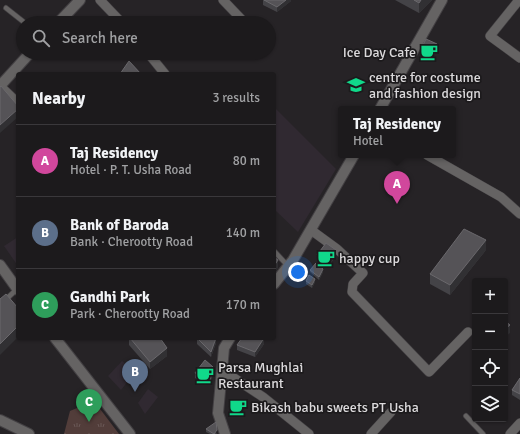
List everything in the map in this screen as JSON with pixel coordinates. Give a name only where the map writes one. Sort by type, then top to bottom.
[{"type":"street","points":[[65,16],[80,0]]},
{"type":"street","points":[[100,0],[115,16]]},
{"type":"street","points":[[223,0],[238,16]]},
{"type":"street","points":[[382,106],[442,0]]},
{"type":"street","points":[[519,0],[490,36],[520,58]]},
{"type":"street","points":[[16,101],[0,86],[24,60]]},
{"type":"street","points":[[154,60],[163,72]]},
{"type":"street","points":[[276,281],[288,266],[311,230],[352,158]]},
{"type":"street","points":[[432,158],[501,197],[520,214]]},
{"type":"street","points":[[311,230],[337,249],[363,273],[353,284],[352,292],[429,372],[468,332]]},
{"type":"street","points":[[0,265],[16,285]]},
{"type":"street","points":[[57,340],[130,434]]},
{"type":"street","points":[[225,434],[218,413],[224,348],[229,340]]},
{"type":"street","points":[[222,370],[263,397],[309,434]]},
{"type":"street","points":[[371,434],[391,412]]},
{"type":"street","points":[[0,420],[29,434]]},
{"type":"street","points":[[510,434],[520,423]]},
{"type":"lane","points":[[6,8],[16,16]]},
{"type":"lane","points":[[276,253],[288,266]]},
{"type":"lane","points":[[0,304],[16,287]]},
{"type":"lane","points":[[466,416],[484,434]]},
{"type":"shaded area","points":[[276,109],[336,169],[298,232],[276,211]]},
{"type":"shaded area","points":[[16,238],[16,263],[4,246]]},
{"type":"shaded area","points":[[122,361],[136,371],[121,390],[108,376]]},
{"type":"shaded area","points":[[148,389],[158,397],[145,414],[138,403]]},
{"type":"green space","points":[[94,401],[119,434],[64,434],[70,411]]},
{"type":"building","points":[[264,0],[286,0],[277,7]]},
{"type":"building","points":[[414,0],[421,0],[419,3]]},
{"type":"building","points":[[426,39],[437,44],[432,54],[421,49]]},
{"type":"building","points":[[129,61],[139,72],[121,72]]},
{"type":"building","points":[[1,86],[16,104],[16,111],[0,125]]},
{"type":"building","points":[[464,229],[486,240],[450,285],[430,274]]},
{"type":"building","points":[[326,243],[336,250],[329,261],[317,255]]},
{"type":"building","points":[[316,263],[323,269],[319,277],[310,270]]},
{"type":"building","points":[[309,275],[315,279],[312,285],[306,281]]},
{"type":"building","points":[[6,294],[16,306],[16,328],[0,344],[0,299]]},
{"type":"building","points":[[132,340],[161,340],[167,348],[150,362]]},
{"type":"building","points":[[199,340],[215,340],[211,352]]},
{"type":"building","points":[[241,340],[263,340],[255,352],[237,345]]},
{"type":"building","points":[[205,360],[213,367],[210,380],[195,373]]},
{"type":"building","points":[[520,378],[520,394],[512,390]]},
{"type":"building","points":[[237,401],[241,403],[242,408],[235,406]]},
{"type":"building","points":[[216,422],[217,430],[214,434],[206,429]]},
{"type":"place","name":"Ice Day Cafe","points":[[429,52]]},
{"type":"place","name":"centre for costume and fashion design","points":[[356,85]]},
{"type":"place","name":"Taj Residency","points":[[397,204]]},
{"type":"place","name":"happy cup","points":[[326,258]]},
{"type":"place","name":"Parsa Mughlai Restaurant","points":[[205,375]]},
{"type":"place","name":"Bank of Baroda","points":[[135,392]]},
{"type":"place","name":"Bikash babu sweets PT Usha","points":[[238,407]]},
{"type":"place","name":"Gandhi Park","points":[[89,422]]}]
